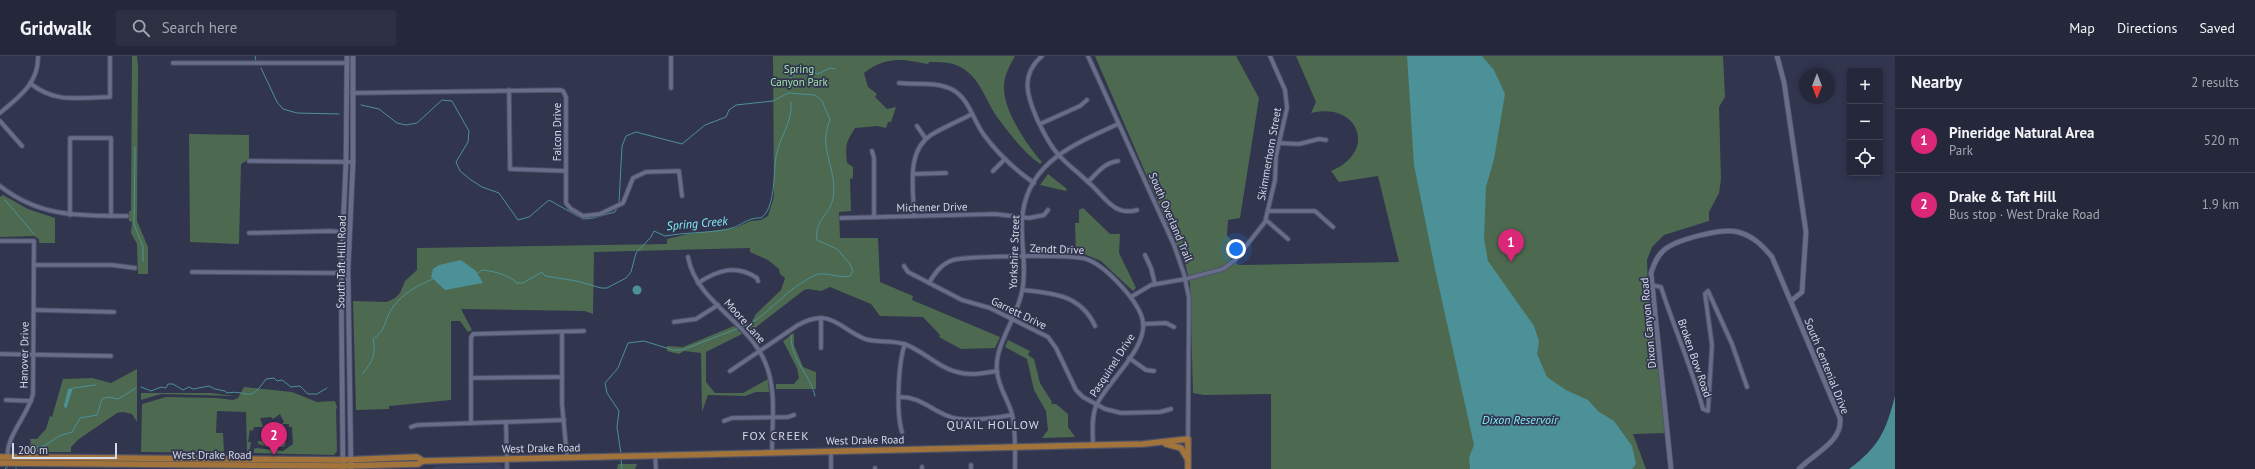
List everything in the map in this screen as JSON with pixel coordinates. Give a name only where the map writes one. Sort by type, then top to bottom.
[{"type":"main road","name":"West Drake Road","points":[[0,463],[9,459],[32,456],[343,460],[417,458],[423,461],[1093,445],[1162,443],[1188,439]]},
{"type":"main road","name":"South Overland Trail","points":[[1188,439],[1188,469]]},
{"type":"main road","points":[[1162,443],[1181,448],[1188,462]]},
{"type":"main road","name":"West Drake Road","points":[[0,457],[25,463],[54,466],[351,468],[418,464],[423,461]]},
{"type":"street","points":[[0,113],[31,84],[36,73],[38,56]]},
{"type":"street","points":[[31,84],[42,92],[53,97],[110,97],[110,56]]},
{"type":"street","name":"South Taft Hill Road","points":[[343,468],[341,271],[346,162],[347,56]]},
{"type":"street","name":"South Taft Hill Road","points":[[351,468],[348,270],[353,162],[353,56]]},
{"type":"street","points":[[671,56],[671,88]]},
{"type":"street","points":[[1042,56],[1030,70],[1026,86],[1028,99],[1040,124],[1058,154],[1113,207],[1130,212],[1137,210]]},
{"type":"street","name":"South Overland Trail","points":[[1088,56],[1174,245],[1185,280],[1189,314],[1188,439]]},
{"type":"street","name":"Skimmerhorn Street","points":[[1131,297],[1140,290],[1155,284],[1185,280],[1217,271],[1228,266],[1235,260],[1266,220],[1269,211],[1278,143],[1285,119],[1287,98],[1270,56]]},
{"type":"street","points":[[1777,56],[1785,89],[1806,232],[1802,292],[1791,301]]},
{"type":"street","points":[[173,63],[347,63]]},
{"type":"street","points":[[899,83],[929,84],[952,90],[962,98],[982,133],[1016,170],[1034,183]]},
{"type":"street","name":"Falcon Drive","points":[[347,93],[557,89],[565,93],[566,202],[571,209],[583,216],[600,214],[625,200],[633,178],[646,172],[680,171],[682,196]]},
{"type":"street","points":[[509,90],[510,169],[566,171]]},
{"type":"street","points":[[1040,124],[1080,106],[1087,100]]},
{"type":"street","points":[[914,216],[915,156],[926,139],[972,114]]},
{"type":"street","points":[[0,121],[22,146]]},
{"type":"street","name":"Yorkshire Street","points":[[1015,469],[1012,415],[1000,385],[997,371],[999,349],[1014,320],[1023,290],[1023,218],[1026,202],[1034,183],[1042,170],[1058,154],[1072,145],[1118,124]]},
{"type":"street","points":[[917,126],[926,139]]},
{"type":"street","points":[[70,216],[70,138],[111,138],[111,216]]},
{"type":"street","points":[[1278,143],[1299,144],[1319,139],[1326,140]]},
{"type":"street","points":[[872,151],[874,158],[874,217]]},
{"type":"street","points":[[992,171],[1005,159]]},
{"type":"street","points":[[249,161],[353,162]]},
{"type":"street","points":[[1088,182],[1103,166],[1118,161]]},
{"type":"street","points":[[914,174],[946,173]]},
{"type":"street","points":[[1,188],[38,207],[70,216],[127,216]]},
{"type":"street","name":"Michener Drive","points":[[841,218],[995,214],[1023,218],[1038,217],[1048,210]]},
{"type":"street","name":"Skimmerhorn Street","points":[[1269,211],[1315,211],[1333,227]]},
{"type":"street","points":[[1266,220],[1288,238]]},
{"type":"street","points":[[249,234],[330,231],[343,232]]},
{"type":"street","name":"Dixon Canyon Road","points":[[1671,469],[1651,285],[1653,266],[1664,250],[1683,240],[1728,231],[1753,238],[1772,257],[1791,301]]},
{"type":"street","name":"Hanover Drive","points":[[0,241],[34,241],[34,356],[31,401],[27,412],[8,444],[9,459]]},
{"type":"street","points":[[1145,255],[1151,268],[1155,284]]},
{"type":"street","name":"Moore Lane","points":[[688,257],[698,283],[745,331],[760,351],[768,368],[771,383],[772,453]]},
{"type":"street","name":"Zendt Drive","points":[[929,283],[942,266],[964,257],[1078,257],[1088,259],[1099,265],[1131,297]]},
{"type":"street","points":[[34,265],[112,265],[135,268]]},
{"type":"street","name":"Garrett Drive","points":[[904,266],[908,272],[962,300],[990,308],[1043,334],[1052,342],[1076,390],[1097,405],[1109,411],[1121,413],[1160,412],[1171,408]]},
{"type":"street","points":[[698,283],[715,272],[730,269],[747,272],[758,278],[758,281]]},
{"type":"street","points":[[192,272],[336,273],[348,270]]},
{"type":"street","name":"Broken Bow Road","points":[[1651,285],[1661,287],[1676,335],[1697,386],[1703,409],[1708,411],[1712,345],[1706,294],[1708,291],[1732,344],[1747,387]]},
{"type":"street","points":[[1023,290],[1053,293],[1072,299],[1092,319],[1095,326]]},
{"type":"street","name":"Pasquinel Drive","points":[[1093,445],[1092,423],[1097,405],[1140,340],[1143,324],[1138,308],[1131,297]]},
{"type":"street","name":"South Centenial Drive","points":[[1791,301],[1838,411],[1841,425],[1836,437],[1799,469]]},
{"type":"street","points":[[674,322],[696,319],[718,305]]},
{"type":"street","points":[[34,310],[114,312]]},
{"type":"street","points":[[821,318],[821,348]]},
{"type":"street","points":[[730,371],[802,322],[821,318],[838,322],[870,340],[905,344],[957,372],[971,374],[997,371]]},
{"type":"street","points":[[1143,324],[1166,323],[1174,327]]},
{"type":"street","points":[[471,423],[471,338],[473,334],[584,331]]},
{"type":"street","points":[[562,332],[562,377],[567,458]]},
{"type":"street","points":[[902,432],[899,420],[900,360],[905,344]]},
{"type":"street","points":[[0,354],[34,356],[111,356]]},
{"type":"street","points":[[1129,358],[1146,370],[1154,371]]},
{"type":"street","points":[[471,378],[562,377]]},
{"type":"street","points":[[900,397],[917,399],[946,415],[958,418],[994,419],[1012,415]]},
{"type":"street","points":[[6,400],[31,401]]},
{"type":"street","points":[[724,420],[732,418],[772,418],[794,415]]},
{"type":"street","points":[[411,428],[417,425],[564,420]]},
{"type":"street","points":[[506,423],[507,469]]},
{"type":"street","points":[[831,451],[831,469]]},
{"type":"street","points":[[655,455],[656,469]]},
{"type":"street","points":[[54,456],[54,466]]},
{"type":"street","points":[[178,458],[178,467]]},
{"type":"shaded area","points":[[498,464],[503,466],[504,469],[432,469],[435,466]]},
{"type":"green space","points":[[132,56],[137,56],[138,66],[137,221],[148,247],[148,274],[138,274],[137,244],[131,233],[132,222],[129,221],[129,211],[131,211]]},
{"type":"green space","name":"Spring Canyon Park","points":[[773,56],[1015,56],[1005,77],[1004,94],[1011,115],[1023,137],[1042,162],[1040,164],[1022,148],[1012,136],[992,110],[975,79],[962,68],[944,62],[929,62],[928,64],[902,60],[887,61],[864,73],[868,87],[877,94],[875,97],[887,109],[896,107],[891,122],[888,122],[886,128],[877,126],[855,128],[850,137],[846,152],[847,163],[853,167],[853,178],[850,179],[851,211],[839,212],[840,238],[878,238],[880,282],[913,296],[912,300],[1000,337],[995,348],[961,349],[939,337],[940,335],[923,317],[880,316],[871,304],[830,287],[821,291],[808,289],[804,290],[751,331],[745,325],[751,323],[756,314],[781,290],[785,278],[780,274],[779,269],[768,260],[750,252],[750,248],[594,252],[593,314],[585,311],[461,309],[472,330],[468,332],[460,321],[451,321],[451,400],[389,406],[389,409],[356,410],[353,301],[387,302],[395,298],[400,293],[405,281],[417,270],[417,248],[667,244],[667,239],[688,234],[735,228],[751,221],[761,220],[768,216],[774,197]]},
{"type":"green space","points":[[1095,56],[1236,56],[1259,98],[1240,218],[1228,220],[1227,236],[1240,248],[1230,260],[1239,265],[1399,262],[1378,176],[1339,182],[1331,171],[1346,163],[1354,152],[1358,141],[1357,130],[1351,121],[1341,114],[1328,111],[1311,113],[1316,102],[1296,56],[1723,56],[1725,97],[1719,107],[1721,179],[1719,193],[1709,212],[1709,221],[1664,235],[1652,247],[1647,260],[1648,289],[1666,433],[1633,434],[1646,469],[1271,469],[1271,394],[1204,395],[1193,393],[1190,284],[1186,267]]},
{"type":"green space","points":[[189,134],[249,135],[249,159],[241,164],[239,244],[190,242]]},
{"type":"green space","points":[[1048,174],[1067,189],[1066,191],[1040,185]]},
{"type":"green space","points":[[3,195],[28,209],[55,218],[55,243],[39,243],[39,239],[34,236],[0,237],[0,197]]},
{"type":"green space","points":[[1083,208],[1110,234],[1120,234],[1119,253],[1136,288],[1133,291],[1101,261],[1084,254],[1076,253],[1075,223],[1079,223],[1079,210]]},
{"type":"green space","points":[[734,326],[742,334],[706,352],[706,382],[715,393],[743,393],[768,379],[769,392],[756,392],[745,396],[708,395],[702,412],[701,353],[684,351],[679,354],[667,351],[667,346],[683,347]]},
{"type":"green space","points":[[794,333],[794,345],[803,367],[816,372],[816,389],[776,389],[776,384],[794,384],[799,378],[797,368],[783,341]]},
{"type":"green space","points":[[1008,340],[1030,351],[1028,355],[1034,359],[1040,383],[1052,402],[1051,404],[1056,404],[1068,414],[1068,427],[1075,437],[1042,438],[1048,430],[1046,411],[1034,390],[1027,359],[1005,347]]},
{"type":"green space","points":[[137,369],[137,422],[132,414],[123,412],[117,413],[79,439],[71,447],[71,452],[22,452],[31,444],[30,439],[37,439],[46,429],[50,416],[52,417],[63,379],[92,378],[111,383]]},
{"type":"green space","points":[[244,387],[292,392],[317,402],[335,401],[337,407],[337,451],[334,455],[254,453],[254,449],[256,448],[283,451],[293,444],[292,427],[289,427],[289,424],[283,424],[283,428],[275,429],[284,422],[280,414],[273,419],[271,417],[260,418],[263,427],[254,427],[253,431],[250,430],[248,442],[251,442],[249,454],[247,454],[246,412],[217,411],[216,433],[223,433],[224,453],[141,452],[142,404],[166,397],[216,398],[233,400],[238,398]]},
{"type":"green space","points":[[141,393],[211,393],[234,396],[161,394],[141,400]]},
{"type":"green space","points":[[282,439],[286,443],[284,447],[269,447],[258,444],[258,441],[264,441],[264,445],[282,443]]},
{"type":"green space","points":[[618,464],[637,464],[635,469],[617,469]]},
{"type":"water","name":"Dixon Reservoir","points":[[1407,56],[1482,56],[1494,70],[1505,94],[1494,159],[1486,187],[1484,239],[1488,261],[1534,326],[1539,341],[1537,354],[1547,377],[1566,390],[1588,400],[1599,412],[1614,421],[1632,446],[1636,464],[1632,469],[1470,469],[1469,458],[1474,445],[1435,269],[1414,165]]},
{"type":"water","points":[[461,260],[476,271],[483,283],[445,290],[431,277],[433,269],[439,265]]},
{"type":"water","points":[[637,285],[642,290],[637,295],[632,290]]},
{"type":"water","points":[[73,388],[66,409],[64,406],[68,389]]},
{"type":"water","points":[[1895,396],[1895,469],[1849,469],[1868,453],[1880,437],[1888,419]]},
{"type":"waterway","points":[[255,56],[256,61]]},
{"type":"waterway","points":[[261,68],[277,102],[283,109],[297,113],[339,114]]},
{"type":"waterway","name":"Spring Creek","points":[[788,88],[789,80],[799,69],[806,69],[818,74],[830,68],[835,69]]},
{"type":"waterway","points":[[619,203],[622,146],[626,136],[636,132],[682,144],[705,125],[726,117],[729,110],[736,105],[773,101],[788,93],[815,95],[822,101],[830,120],[826,140],[834,187],[832,203],[818,227],[817,240],[837,249],[850,264],[853,271],[850,276],[845,277],[826,274],[817,274],[813,276],[791,290],[758,319],[742,327]]},
{"type":"waterway","points":[[361,105],[379,109],[397,123],[406,125],[417,123],[442,100],[452,101],[469,131],[468,142],[456,162],[460,171],[482,187],[499,193],[518,220],[529,217],[549,200],[583,219],[615,212],[617,208]]},
{"type":"waterway","name":"Spring Creek","points":[[478,273],[482,270],[491,271],[501,274],[517,283],[523,283],[542,272],[545,276],[607,288],[626,278],[631,272],[636,253],[651,237],[654,231],[665,236],[713,231],[729,229],[751,219],[761,218],[766,213],[772,199],[776,157],[790,117],[791,102]]},
{"type":"waterway","points":[[135,147],[134,224],[143,247],[143,261]]},
{"type":"waterway","points":[[5,200],[34,234]]},
{"type":"waterway","name":"Spring Creek","points":[[363,373],[373,358],[373,339],[381,332],[390,311],[397,302],[411,290],[433,279]]},
{"type":"waterway","points":[[621,454],[617,427],[619,411],[607,393],[605,383],[618,368],[628,343],[644,341],[673,350],[682,350],[739,328]]},
{"type":"waterway","points":[[791,335],[794,352],[815,396]]},
{"type":"waterway","name":"Spring Creek","points":[[141,387],[151,391],[161,387],[166,388],[168,384],[173,384],[183,390],[189,387],[193,389],[209,386],[227,393],[234,392],[252,394],[266,379],[274,378],[277,381],[282,380],[291,387],[300,386],[308,394],[317,394],[327,388]]},
{"type":"waterway","points":[[73,388],[95,385]]},
{"type":"waterway","name":"Spring Creek","points":[[22,455],[28,448],[44,446],[59,436],[72,432],[80,418],[97,415],[102,399],[108,397],[118,399],[136,388]]},
{"type":"waterway","points":[[621,459],[622,469]]},
{"type":"waterway","name":"Spring Creek","points":[[5,469],[9,466]]},
{"type":"place","name":"Pineridge Natural Area","points":[[1511,262]]},
{"type":"place","name":"Drake & Taft Hill","points":[[274,455]]},
{"type":"district","name":"QUAIL HOLLOW","points":[[993,424]]},
{"type":"district","name":"FOX CREEK","points":[[776,435]]}]
